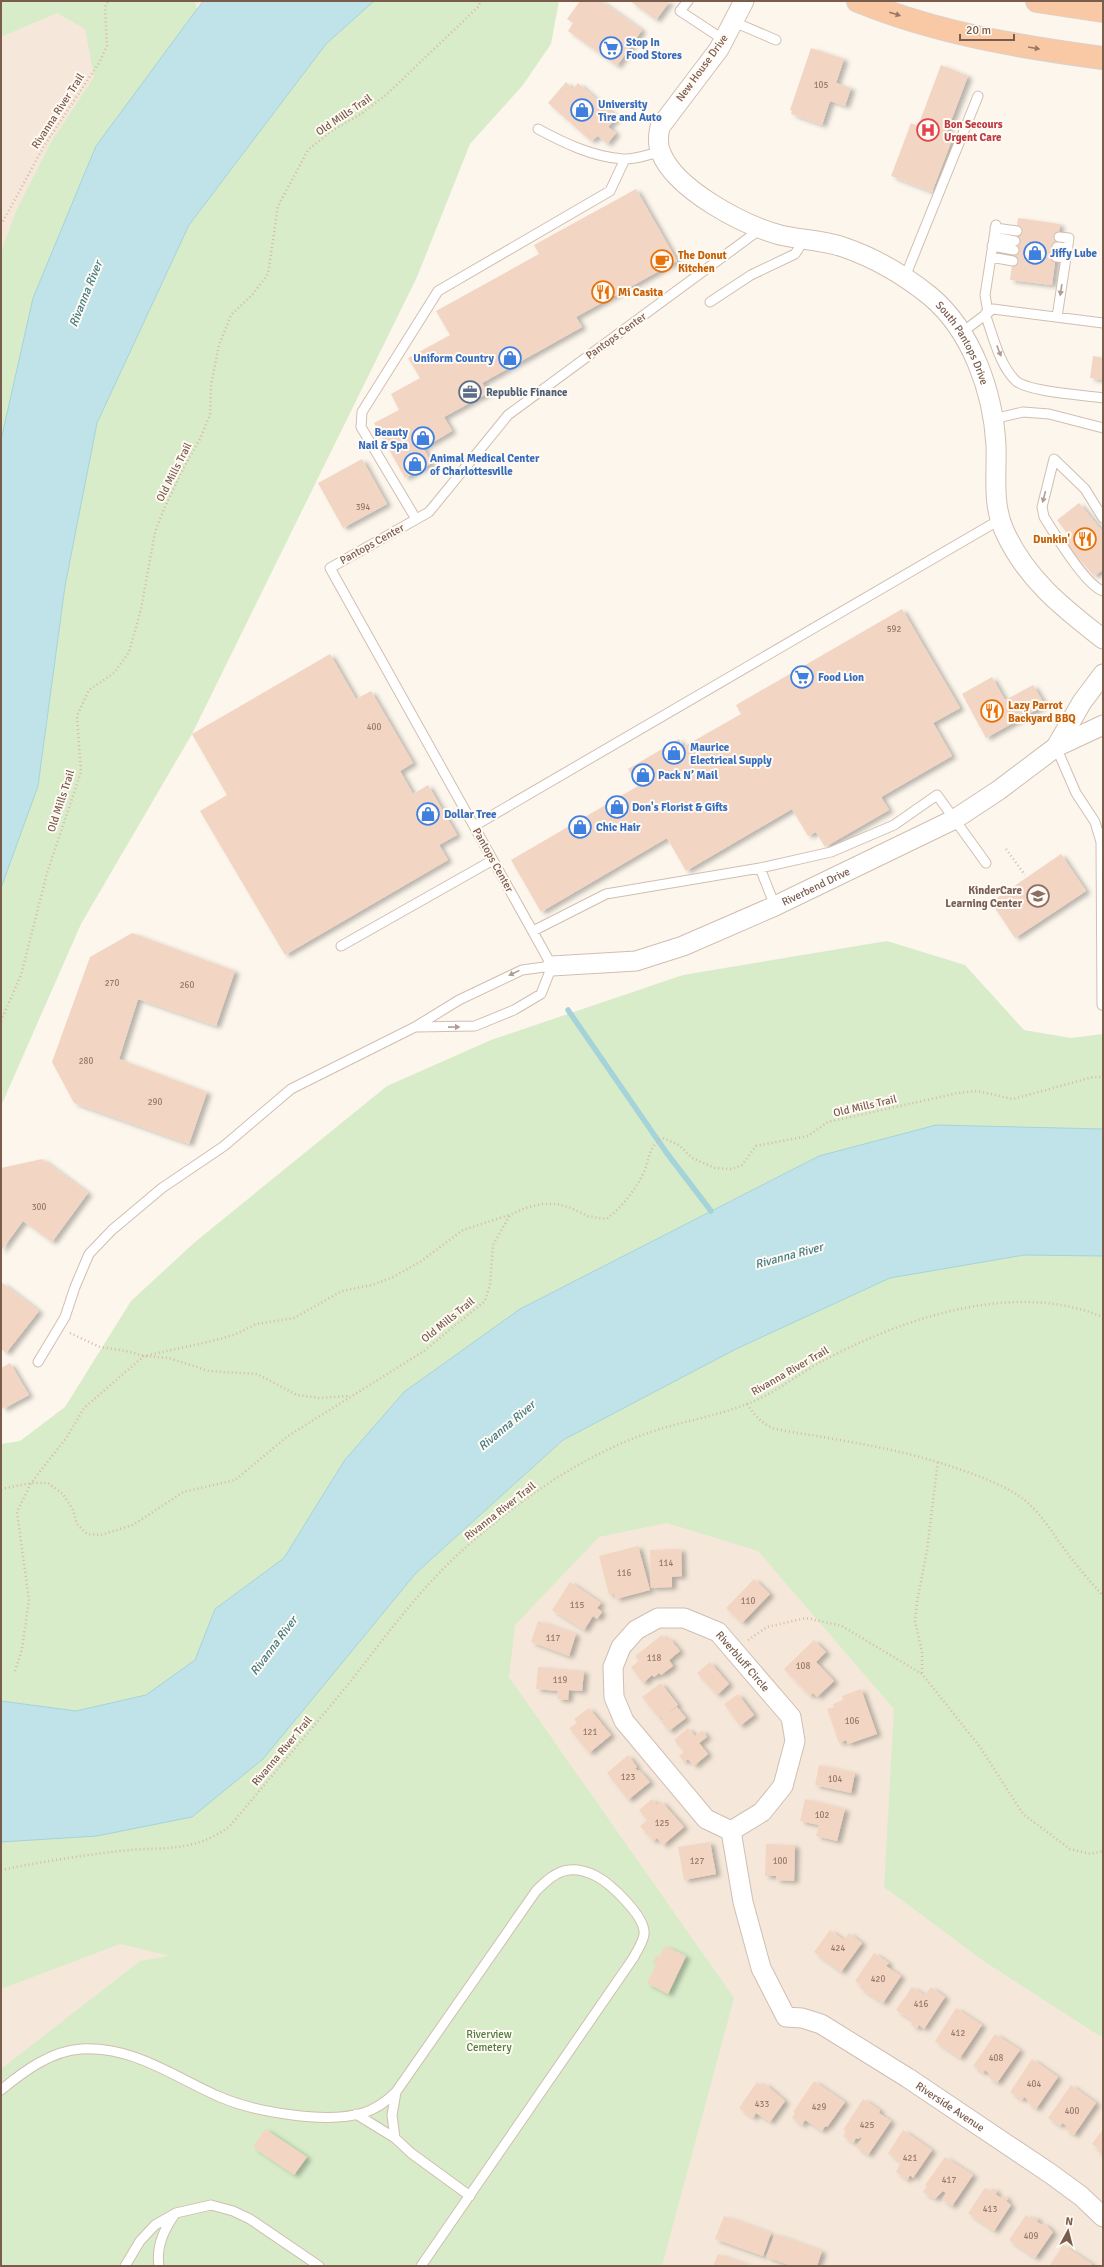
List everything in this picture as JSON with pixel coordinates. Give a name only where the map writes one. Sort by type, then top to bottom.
[{"type":"highway","points":[[858,1],[936,28],[1045,50],[1103,58]]},
{"type":"highway","points":[[1049,2],[1103,11]]},
{"type":"street","name":"New House Drive","points":[[676,175],[668,167],[660,152],[658,139],[660,127],[664,118],[724,40],[744,1]]},
{"type":"street","name":"South Pantops Drive","points":[[676,175],[720,209],[762,228],[780,235],[840,246],[877,261],[905,278],[931,298],[954,321],[973,354],[987,389],[996,444],[997,508],[1004,529],[1018,556],[1039,583],[1063,609],[1103,639]]},
{"type":"street","name":"Riverbend Drive","points":[[1056,747],[1082,702],[1103,674]]},
{"type":"street","name":"Riverbend Drive","points":[[552,966],[636,961],[683,946],[775,906],[955,819],[1000,790],[1056,747],[1103,725]]},
{"type":"street","name":"Riverbluff Circle","points":[[658,1618],[684,1618],[718,1632],[791,1717],[795,1741],[783,1786],[762,1812],[731,1831],[706,1819],[624,1721],[614,1697],[613,1667],[621,1647],[636,1630],[658,1618]]},
{"type":"street","name":"Riverside Avenue","points":[[731,1831],[743,1902],[761,1968],[786,2017],[802,2018],[821,2024],[908,2078],[1046,2171],[1081,2196],[1103,2216]]},
{"type":"lane","points":[[688,1],[680,11],[724,40]]},
{"type":"lane","points":[[734,22],[776,40]]},
{"type":"lane","points":[[905,278],[978,96]]},
{"type":"lane","points":[[538,129],[567,145],[625,159],[660,152]]},
{"type":"lane","points":[[416,519],[361,428],[362,412],[438,291],[610,191],[625,159]]},
{"type":"lane","name":"Pantops Center","points":[[552,966],[330,568],[429,512],[508,415],[762,228]]},
{"type":"lane","points":[[994,234],[1015,240],[994,234]]},
{"type":"lane","points":[[994,234],[985,295],[987,313],[1004,364],[1017,381],[1032,388],[1103,398]]},
{"type":"lane","points":[[1057,317],[1069,238],[1059,236]]},
{"type":"lane","points":[[710,302],[751,275],[795,254],[805,240]]},
{"type":"lane","points":[[1057,247],[1068,248]]},
{"type":"lane","points":[[991,257],[1013,261]]},
{"type":"lane","points":[[1056,257],[1066,258]]},
{"type":"lane","points":[[1054,267],[1065,269]]},
{"type":"lane","points":[[961,333],[993,309],[1103,323]]},
{"type":"lane","points":[[993,419],[1023,412],[1049,414],[1103,428]]},
{"type":"lane","points":[[1103,518],[1085,490],[1054,459],[1042,507],[1044,517],[1082,573],[1095,587],[1103,591]]},
{"type":"lane","points":[[474,826],[1001,519]]},
{"type":"lane","points":[[1056,747],[1076,793],[1095,822],[1101,842],[1102,1005]]},
{"type":"lane","points":[[533,931],[606,894],[760,868],[831,852],[894,825],[937,795],[986,863]]},
{"type":"lane","points":[[341,946],[493,860]]},
{"type":"lane","points":[[760,868],[775,906]]},
{"type":"lane","points":[[38,1362],[59,1327],[89,1254],[112,1230],[162,1188],[224,1146],[291,1089],[414,1027],[459,1000],[522,970],[552,966],[541,994],[514,1010],[475,1026],[414,1027]]},
{"type":"lane","points":[[1,2090],[22,2073],[53,2057],[80,2049],[104,2049],[127,2053],[149,2061],[221,2098],[254,2108],[281,2113],[316,2116],[356,2114],[377,2107],[396,2092],[536,1891],[546,1882],[569,1870],[583,1871],[596,1876],[612,1888],[640,1918],[644,1935],[634,1957],[421,2266]]},
{"type":"lane","points":[[395,2138],[392,2115],[396,2092]]},
{"type":"lane","points":[[356,2114],[395,2138],[411,2153],[470,2196]]},
{"type":"lane","points":[[125,2266],[147,2232],[176,2213],[211,2205],[233,2211],[250,2219],[319,2266]]},
{"type":"lane","points":[[159,2266],[159,2248],[161,2238],[176,2213]]},
{"type":"path","name":"Rivanna River Trail","points":[[1,224],[44,146],[99,63],[107,46],[105,7],[108,1]]},
{"type":"path","name":"Old Mills Trail","points":[[1,1021],[21,975],[47,872],[81,772],[77,716],[89,690],[114,673],[129,652],[141,608],[155,532],[164,509],[184,467],[200,439],[210,415],[211,385],[219,344],[230,315],[253,294],[268,274],[278,206],[308,150],[330,132],[361,114],[386,95],[478,7],[481,1]]},
{"type":"path","points":[[1006,849],[1025,875]]},
{"type":"path","name":"Old Mills Trail","points":[[1,1489],[31,1483],[48,1483],[63,1494],[73,1510],[77,1524],[87,1534],[101,1535],[133,1526],[183,1492],[235,1480],[288,1436],[349,1396],[424,1351],[485,1301],[490,1285],[493,1246],[510,1215],[525,1208],[542,1204],[557,1204],[572,1208],[588,1216],[606,1219],[618,1211],[644,1173],[653,1144],[663,1138],[679,1145],[692,1158],[715,1168],[732,1169],[742,1165],[756,1146],[808,1136],[828,1122],[958,1093],[977,1091],[1013,1099],[1093,1077],[1103,1077]]},
{"type":"path","points":[[15,1671],[22,1649],[29,1600],[17,1512],[31,1483],[67,1437],[84,1408],[144,1356],[234,1335],[256,1324],[294,1318],[342,1291],[372,1285],[393,1277],[420,1262],[463,1230],[510,1215]]},
{"type":"path","name":"Rivanna River Trail","points":[[1,1870],[55,1859],[121,1851],[182,1847],[199,1844],[215,1837],[230,1826],[306,1736],[409,1606],[447,1565],[481,1534],[546,1486],[582,1463],[612,1447],[684,1421],[718,1414],[747,1404],[857,1343],[911,1320],[999,1303],[1034,1301],[1063,1304],[1103,1317]]},
{"type":"path","points":[[59,1327],[100,1347],[126,1351],[144,1356],[168,1358],[209,1371],[257,1374],[297,1395],[319,1398],[349,1396]]},
{"type":"path","points":[[747,1404],[754,1416],[765,1425],[775,1430],[860,1442],[938,1462],[980,1477],[1014,1492],[1027,1502],[1103,1596]]},
{"type":"path","points":[[922,1674],[922,1652],[916,1621],[938,1462]]},
{"type":"path","points":[[734,1651],[767,1627],[806,1618],[842,1626],[922,1674],[980,1747],[1023,1814],[1070,1849],[1091,1854],[1103,1851]]},
{"type":"shaded area","points":[[1,1],[202,1],[182,22],[1,426]]},
{"type":"shaded area","points":[[1103,1249],[1103,2266],[1,2266],[1,1841],[320,1659]]},
{"type":"green space","points":[[1,1],[194,1],[197,9],[33,298],[1,440],[1,252],[16,211],[51,142],[94,77],[85,29],[57,13],[1,37]]},
{"type":"green space","points":[[374,1],[559,1],[551,44],[523,85],[470,144],[417,277],[192,734],[81,924],[1,1106],[1,888],[38,786],[65,586],[97,423],[189,225],[326,44]]},
{"type":"green space","points":[[887,941],[965,965],[1024,1030],[1071,1038],[1103,1034],[1103,1129],[1072,1129],[819,1156],[520,1309],[404,1392],[344,1461],[284,1558],[215,1609],[195,1660],[146,1695],[76,1711],[1,1701],[1,1444],[20,1441],[65,1407],[131,1301],[195,1242],[387,1086],[491,1040],[683,975]]},
{"type":"green space","name":"Riverview Cemetery","points":[[1024,1255],[1103,1256],[1103,2038],[985,1962],[884,1887],[894,1709],[758,1551],[667,1523],[599,1537],[515,1625],[509,1677],[734,1998],[662,2266],[1,2266],[1,2069],[140,1961],[170,1956],[120,1944],[1,1989],[1,1842],[97,1836],[263,1759],[416,1573],[563,1440],[736,1349],[890,1278]]},
{"type":"water","name":"Rivanna River","points":[[203,1],[374,1],[326,44],[189,225],[97,423],[65,586],[38,786],[1,888],[1,440],[33,298],[96,146]]},
{"type":"water","name":"Rivanna River","points":[[936,1125],[1103,1129],[1103,1256],[1024,1255],[890,1278],[736,1349],[563,1440],[416,1573],[263,1759],[192,1817],[97,1836],[1,1842],[1,1701],[76,1711],[146,1695],[195,1660],[215,1609],[284,1558],[344,1461],[404,1392],[520,1309],[819,1156]]},
{"type":"building","name":"Stop In Food Stores","points":[[580,1],[601,1],[642,30],[617,66],[568,31],[573,23],[567,19]]},
{"type":"building","points":[[630,1],[670,1],[656,20]]},
{"type":"building","points":[[811,48],[844,59],[836,83],[851,88],[845,106],[830,101],[822,125],[791,114],[792,111],[790,110]]},
{"type":"building","name":"Bon Secours Urgent Care","points":[[941,65],[968,76],[946,134],[953,137],[932,192],[891,176],[911,123],[918,126]]},
{"type":"building","name":"University Tire and Auto","points":[[566,82],[573,89],[578,83],[617,117],[608,127],[616,133],[607,144],[598,136],[591,141],[548,103]]},
{"type":"building","points":[[636,189],[677,261],[576,317],[582,327],[482,383],[488,393],[444,417],[452,431],[423,448],[432,463],[405,478],[374,423],[399,410],[391,394],[420,378],[408,358],[450,335],[436,311],[539,254],[534,245]]},
{"type":"building","name":"Jiffy Lube","points":[[1018,218],[1060,224],[1052,285],[1010,280]]},
{"type":"building","points":[[1093,356],[1103,358],[1103,380],[1090,378]]},
{"type":"building","points":[[362,459],[387,504],[343,528],[318,483]]},
{"type":"building","name":"Dunkin'","points":[[1079,503],[1103,532],[1103,570],[1094,576],[1070,549],[1066,541],[1070,537],[1057,520]]},
{"type":"building","points":[[902,609],[960,708],[933,723],[952,756],[881,797],[889,810],[825,847],[816,832],[808,836],[792,809],[686,871],[667,838],[541,912],[511,860],[638,786],[628,769],[679,739],[683,747],[741,714],[736,705]]},
{"type":"building","points":[[330,654],[356,699],[371,691],[413,763],[400,771],[413,794],[428,785],[457,835],[439,845],[448,860],[285,955],[200,811],[227,795],[192,734]]},
{"type":"building","points":[[992,677],[1005,700],[1033,685],[1045,705],[986,738],[962,694]]},
{"type":"building","name":"KinderCare Learning Center","points":[[1061,854],[1086,891],[1015,938],[991,902]]},
{"type":"building","points":[[132,933],[235,971],[216,1026],[138,999],[119,1059],[207,1092],[189,1144],[74,1103],[52,1062],[90,957]]},
{"type":"building","points":[[42,1159],[88,1193],[52,1242],[23,1221],[1,1251],[1,1168]]},
{"type":"building","points":[[1,1282],[39,1311],[6,1353],[1,1349]]},
{"type":"building","points":[[10,1363],[29,1395],[3,1409],[1,1406],[1,1368]]},
{"type":"building","points":[[638,1546],[650,1590],[616,1599],[614,1593],[609,1595],[599,1556]]},
{"type":"building","points":[[681,1549],[682,1576],[672,1577],[672,1587],[651,1588],[650,1550]]},
{"type":"building","points":[[754,1579],[770,1594],[742,1623],[726,1608]]},
{"type":"building","points":[[570,1582],[601,1603],[597,1608],[602,1612],[597,1619],[593,1616],[584,1630],[552,1610]]},
{"type":"building","points":[[538,1621],[576,1634],[569,1656],[531,1642]]},
{"type":"building","points":[[662,1635],[666,1640],[669,1638],[680,1651],[669,1660],[673,1666],[661,1675],[659,1673],[654,1677],[652,1675],[643,1683],[631,1667],[639,1661],[635,1656]]},
{"type":"building","points":[[814,1640],[826,1652],[816,1662],[834,1681],[817,1697],[813,1693],[810,1696],[784,1669]]},
{"type":"building","points":[[710,1662],[729,1684],[717,1695],[697,1673]]},
{"type":"building","points":[[538,1667],[584,1671],[582,1691],[569,1690],[568,1700],[557,1699],[558,1691],[536,1689]]},
{"type":"building","points":[[661,1683],[678,1705],[667,1714],[677,1707],[686,1718],[669,1731],[661,1722],[664,1720],[661,1716],[659,1718],[642,1697]]},
{"type":"building","points":[[861,1689],[877,1734],[848,1744],[846,1740],[839,1743],[827,1709],[834,1707],[833,1704],[843,1700],[842,1696]]},
{"type":"building","points":[[738,1694],[754,1715],[740,1726],[724,1704]]},
{"type":"building","points":[[589,1708],[611,1735],[589,1753],[569,1728],[577,1723],[574,1719]]},
{"type":"building","points":[[688,1728],[695,1736],[702,1730],[707,1737],[699,1743],[708,1754],[694,1766],[688,1759],[684,1762],[679,1756],[684,1752],[674,1740]]},
{"type":"building","points":[[628,1755],[637,1767],[635,1768],[638,1771],[639,1770],[650,1782],[628,1800],[607,1773]]},
{"type":"building","points":[[819,1765],[855,1773],[851,1793],[815,1785]]},
{"type":"building","points":[[652,1799],[657,1805],[661,1801],[684,1827],[663,1845],[657,1838],[653,1841],[640,1826],[647,1820],[639,1810]]},
{"type":"building","points":[[805,1799],[845,1809],[837,1841],[816,1836],[819,1825],[800,1821]]},
{"type":"building","points":[[710,1842],[716,1874],[684,1880],[678,1847]]},
{"type":"building","points":[[766,1844],[795,1845],[794,1881],[776,1880],[776,1876],[765,1876]]},
{"type":"building","points":[[830,1930],[844,1940],[849,1933],[862,1943],[841,1972],[814,1952]]},
{"type":"building","points":[[665,1946],[686,1956],[668,1994],[647,1983],[656,1965],[653,1963],[656,1956],[659,1957]]},
{"type":"building","points":[[874,1953],[889,1963],[886,1966],[901,1976],[883,2003],[860,1988],[862,1986],[855,1981]]},
{"type":"building","points":[[912,1987],[925,1995],[931,1987],[945,1997],[924,2029],[919,2025],[917,2028],[911,2025],[913,2021],[896,2010]]},
{"type":"building","points":[[956,2008],[982,2025],[960,2058],[935,2041]]},
{"type":"building","points":[[995,2034],[1020,2050],[997,2083],[988,2077],[990,2074],[985,2070],[983,2073],[973,2066]]},
{"type":"building","points":[[1032,2059],[1058,2077],[1036,2109],[1027,2102],[1028,2100],[1024,2097],[1022,2100],[1010,2092]]},
{"type":"building","points":[[814,2081],[845,2102],[827,2127],[825,2126],[822,2131],[805,2120],[802,2125],[792,2118],[795,2113],[793,2112]]},
{"type":"building","points":[[757,2082],[762,2086],[764,2083],[785,2101],[770,2122],[756,2113],[753,2118],[739,2108]]},
{"type":"building","points":[[1071,2085],[1096,2103],[1074,2135],[1065,2129],[1067,2126],[1062,2123],[1060,2126],[1048,2118]]},
{"type":"building","points":[[863,2099],[880,2110],[879,2113],[891,2121],[868,2155],[856,2147],[862,2138],[856,2138],[853,2143],[843,2136],[846,2131],[843,2130]]},
{"type":"building","points":[[265,2129],[307,2157],[294,2175],[253,2147]]},
{"type":"building","points":[[1103,2129],[1102,2154],[1097,2151],[1099,2149],[1092,2144]]},
{"type":"building","points":[[903,2130],[932,2150],[913,2178],[910,2175],[907,2180],[896,2172],[901,2162],[888,2153]]},
{"type":"building","points":[[945,2157],[973,2175],[952,2206],[942,2200],[946,2193],[943,2191],[935,2199],[923,2192],[927,2186],[925,2185]]},
{"type":"building","points":[[985,2188],[991,2191],[993,2188],[997,2191],[995,2194],[1001,2198],[1003,2195],[1008,2199],[1006,2201],[1011,2205],[994,2231],[968,2213]]},
{"type":"building","points":[[1026,2215],[1031,2219],[1034,2216],[1038,2219],[1036,2221],[1042,2225],[1044,2223],[1053,2232],[1035,2258],[1009,2240]]},
{"type":"building","points":[[724,2216],[771,2233],[763,2256],[715,2239]]},
{"type":"building","points":[[775,2234],[822,2251],[817,2266],[792,2266],[766,2257]]},
{"type":"building","points":[[1063,2245],[1092,2264],[1090,2266],[1049,2266]]},
{"type":"building","points":[[718,2254],[750,2266],[713,2266]]},
{"type":"waterway","points":[[568,1010],[666,1152],[711,1211]]},
{"type":"place","name":"Stop In Food Stores","points":[[611,48]]},
{"type":"place","name":"University Tire and Auto","points":[[582,110]]},
{"type":"place","name":"Bon Secours Urgent Care","points":[[928,130]]},
{"type":"place","name":"Jiffy Lube","points":[[1035,253]]},
{"type":"place","name":"The Donut Kitchen","points":[[662,261]]},
{"type":"place","name":"Mi Casita","points":[[603,292]]},
{"type":"place","name":"Uniform Country","points":[[510,358]]},
{"type":"place","name":"Republic Finance","points":[[470,392]]},
{"type":"place","name":"Beauty Nail & Spa","points":[[423,438]]},
{"type":"place","name":"Animal Medical Center of Charlottesville","points":[[415,464]]},
{"type":"place","name":"Dunkin'","points":[[1085,539]]},
{"type":"place","name":"Food Lion","points":[[802,677]]},
{"type":"place","name":"Lazy Parrot Backyard BBQ","points":[[992,711]]},
{"type":"place","name":"Maurice Electrical Supply","points":[[674,753]]},
{"type":"place","name":"Pack N’ Mail","points":[[643,775]]},
{"type":"place","name":"Don's Florist & Gifts","points":[[617,807]]},
{"type":"place","name":"Dollar Tree","points":[[428,814]]},
{"type":"place","name":"Chic Hair","points":[[580,827]]},
{"type":"place","name":"KinderCare Learning Center","points":[[1038,896]]}]
